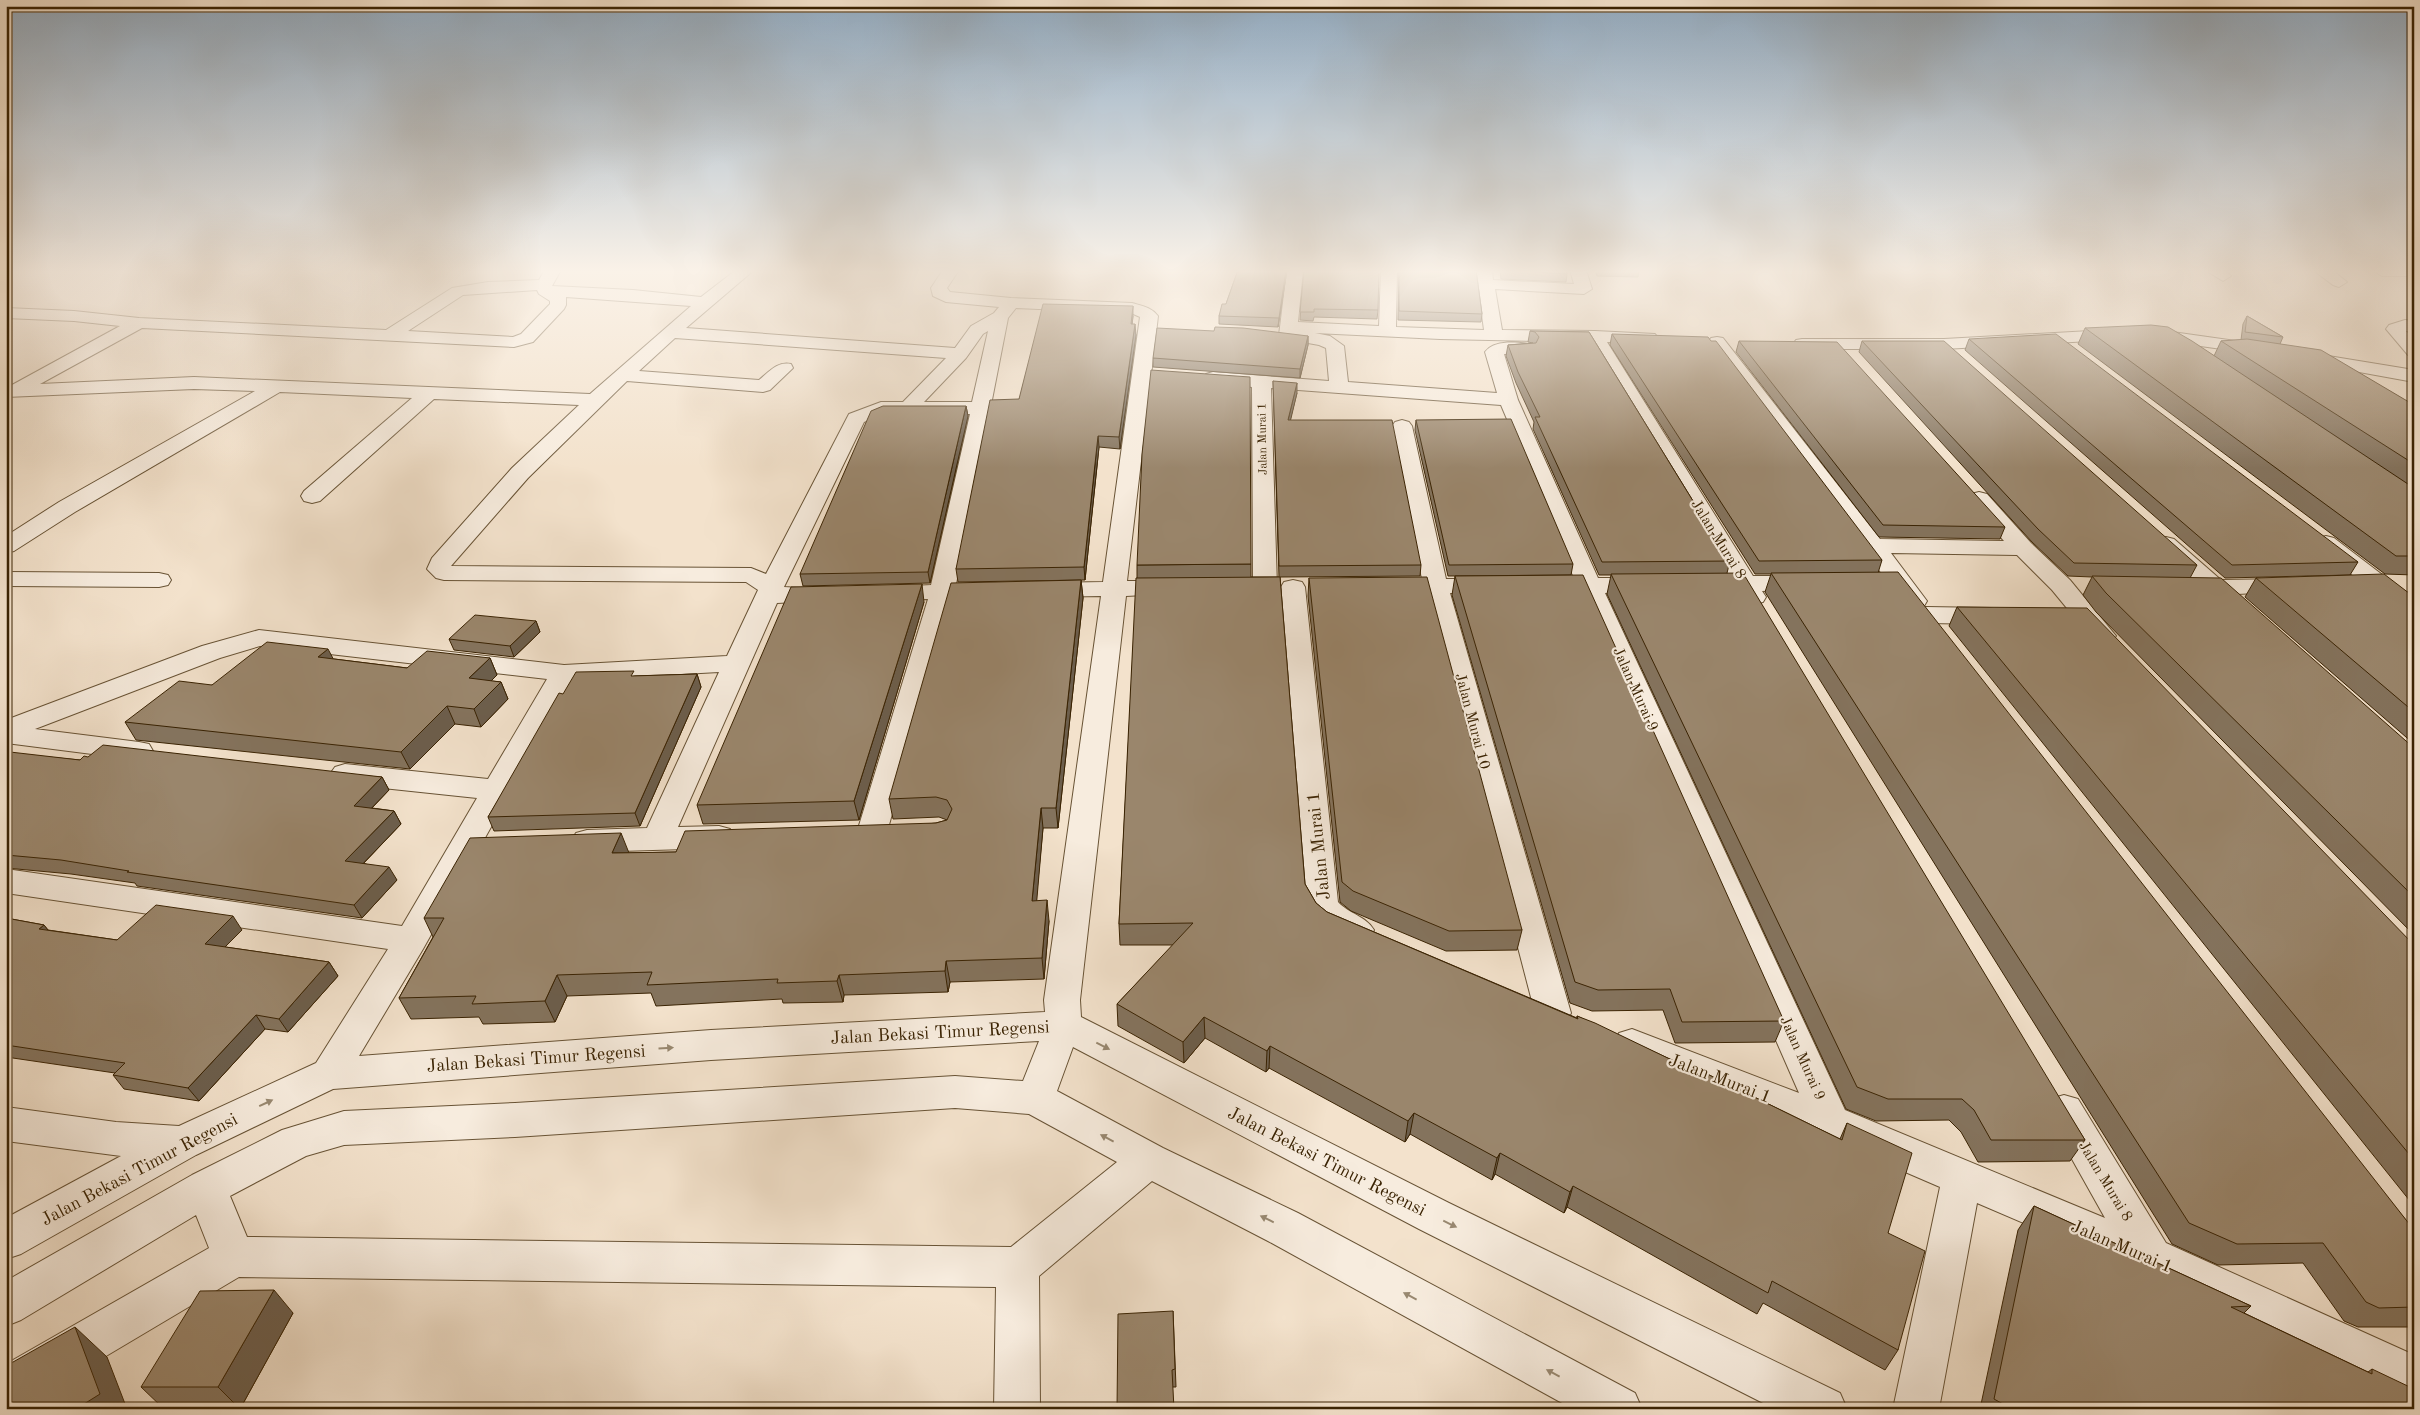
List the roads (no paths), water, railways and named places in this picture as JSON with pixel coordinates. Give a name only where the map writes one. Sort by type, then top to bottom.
[{"type":"street","points":[[10,391],[113,336]]},
{"type":"street","points":[[390,336],[522,340],[528,336]]},
{"type":"street","points":[[666,336],[595,400],[520,472],[440,563],[439,569],[444,573],[751,574],[770,592],[855,594],[1195,588]]},
{"type":"street","points":[[724,336],[960,354]]},
{"type":"street","points":[[908,408],[960,354],[973,336]]},
{"type":"street","points":[[872,832],[942,592],[1000,336]]},
{"type":"street","points":[[1035,1098],[1063,1025],[1062,1000],[1115,588],[1153,374],[1156,336]]},
{"type":"street","points":[[1308,336],[1324,340],[1335,346],[1339,388]]},
{"type":"street","points":[[1517,336],[1598,343],[1670,340]]},
{"type":"street","points":[[1783,344],[1944,344],[2054,336]]},
{"type":"street","points":[[2054,336],[2078,354]]},
{"type":"street","points":[[2167,336],[2206,363]]},
{"type":"street","points":[[2172,336],[2276,352]]},
{"type":"street","points":[[2401,336],[2414,351]]},
{"type":"street","points":[[1717,342],[1944,639]]},
{"type":"street","name":"Jalan Murai 9","points":[[1598,343],[1496,350],[1494,356],[1508,400],[1589,586],[1831,1122]]},
{"type":"street","name":"Jalan Murai 8","points":[[1598,343],[1767,618]]},
{"type":"street","points":[[1944,344],[1966,364]]},
{"type":"street","points":[[1839,345],[1859,367]]},
{"type":"street","points":[[2294,354],[2327,362],[2414,376]]},
{"type":"street","points":[[2327,362],[2367,385]]},
{"type":"street","points":[[623,375],[763,386],[784,368]]},
{"type":"street","points":[[1192,377],[1508,400]]},
{"type":"street","name":"Jalan Murai 1","points":[[1261,381],[1279,587],[1322,905],[1328,914],[1338,922],[1383,941]]},
{"type":"street","points":[[10,391],[194,383],[595,400]]},
{"type":"street","points":[[6,546],[75,502],[276,387]]},
{"type":"street","points":[[312,496],[429,393]]},
{"type":"street","points":[[658,839],[736,663],[818,490],[856,418],[881,408],[982,408]]},
{"type":"street","name":"Jalan Murai 10","points":[[1402,426],[1436,586],[1578,1023]]},
{"type":"street","points":[[1964,483],[2023,548],[2061,585],[2086,618],[2120,653]]},
{"type":"street","points":[[2149,528],[2252,620]]},
{"type":"street","points":[[2313,533],[2414,611]]},
{"type":"street","points":[[1872,546],[2023,548]]},
{"type":"street","points":[[6,578],[159,580]]},
{"type":"street","points":[[1369,586],[1589,586],[1823,582]]},
{"type":"street","points":[[1871,582],[1899,582]]},
{"type":"street","points":[[2341,584],[2414,583]]},
{"type":"street","points":[[2061,585],[2090,586]]},
{"type":"street","points":[[2177,587],[2215,588],[2312,585]]},
{"type":"street","points":[[1926,615],[2016,617]]},
{"type":"street","points":[[2056,617],[2086,618]]},
{"type":"street","points":[[6,732],[211,652],[259,638],[564,673],[736,663]]},
{"type":"street","points":[[329,1074],[412,940],[480,845],[497,790],[564,673]]},
{"type":"street","points":[[6,732],[166,754]]},
{"type":"street","points":[[6,758],[39,738]]},
{"type":"street","points":[[322,772],[497,790]]},
{"type":"street","points":[[562,842],[746,836]]},
{"type":"street","points":[[6,881],[412,940]]},
{"type":"street","name":"Jalan Murai 1","points":[[1517,998],[1831,1122],[2151,1257],[2414,1380]]},
{"type":"street","name":"Jalan Bekasi Timur Regensi","points":[[6,1240],[182,1143],[329,1074],[711,1045],[1063,1025],[1434,1216],[1824,1409]]},
{"type":"street","name":"Jalan Murai 8","points":[[2050,1088],[2151,1257]]},
{"type":"street","points":[[6,1305],[206,1188],[296,1142],[344,1128],[516,1120],[955,1092],[1035,1098],[1149,1160],[1284,1227],[1619,1409]]},
{"type":"street","points":[[6,1124],[116,1139],[182,1143]]},
{"type":"street","points":[[6,1390],[234,1257],[1018,1267],[1149,1160]]},
{"type":"street","points":[[1916,1409],[1962,1177]]},
{"type":"street","points":[[206,1188],[234,1257]]},
{"type":"street","points":[[1017,1409],[1018,1267]]}]
